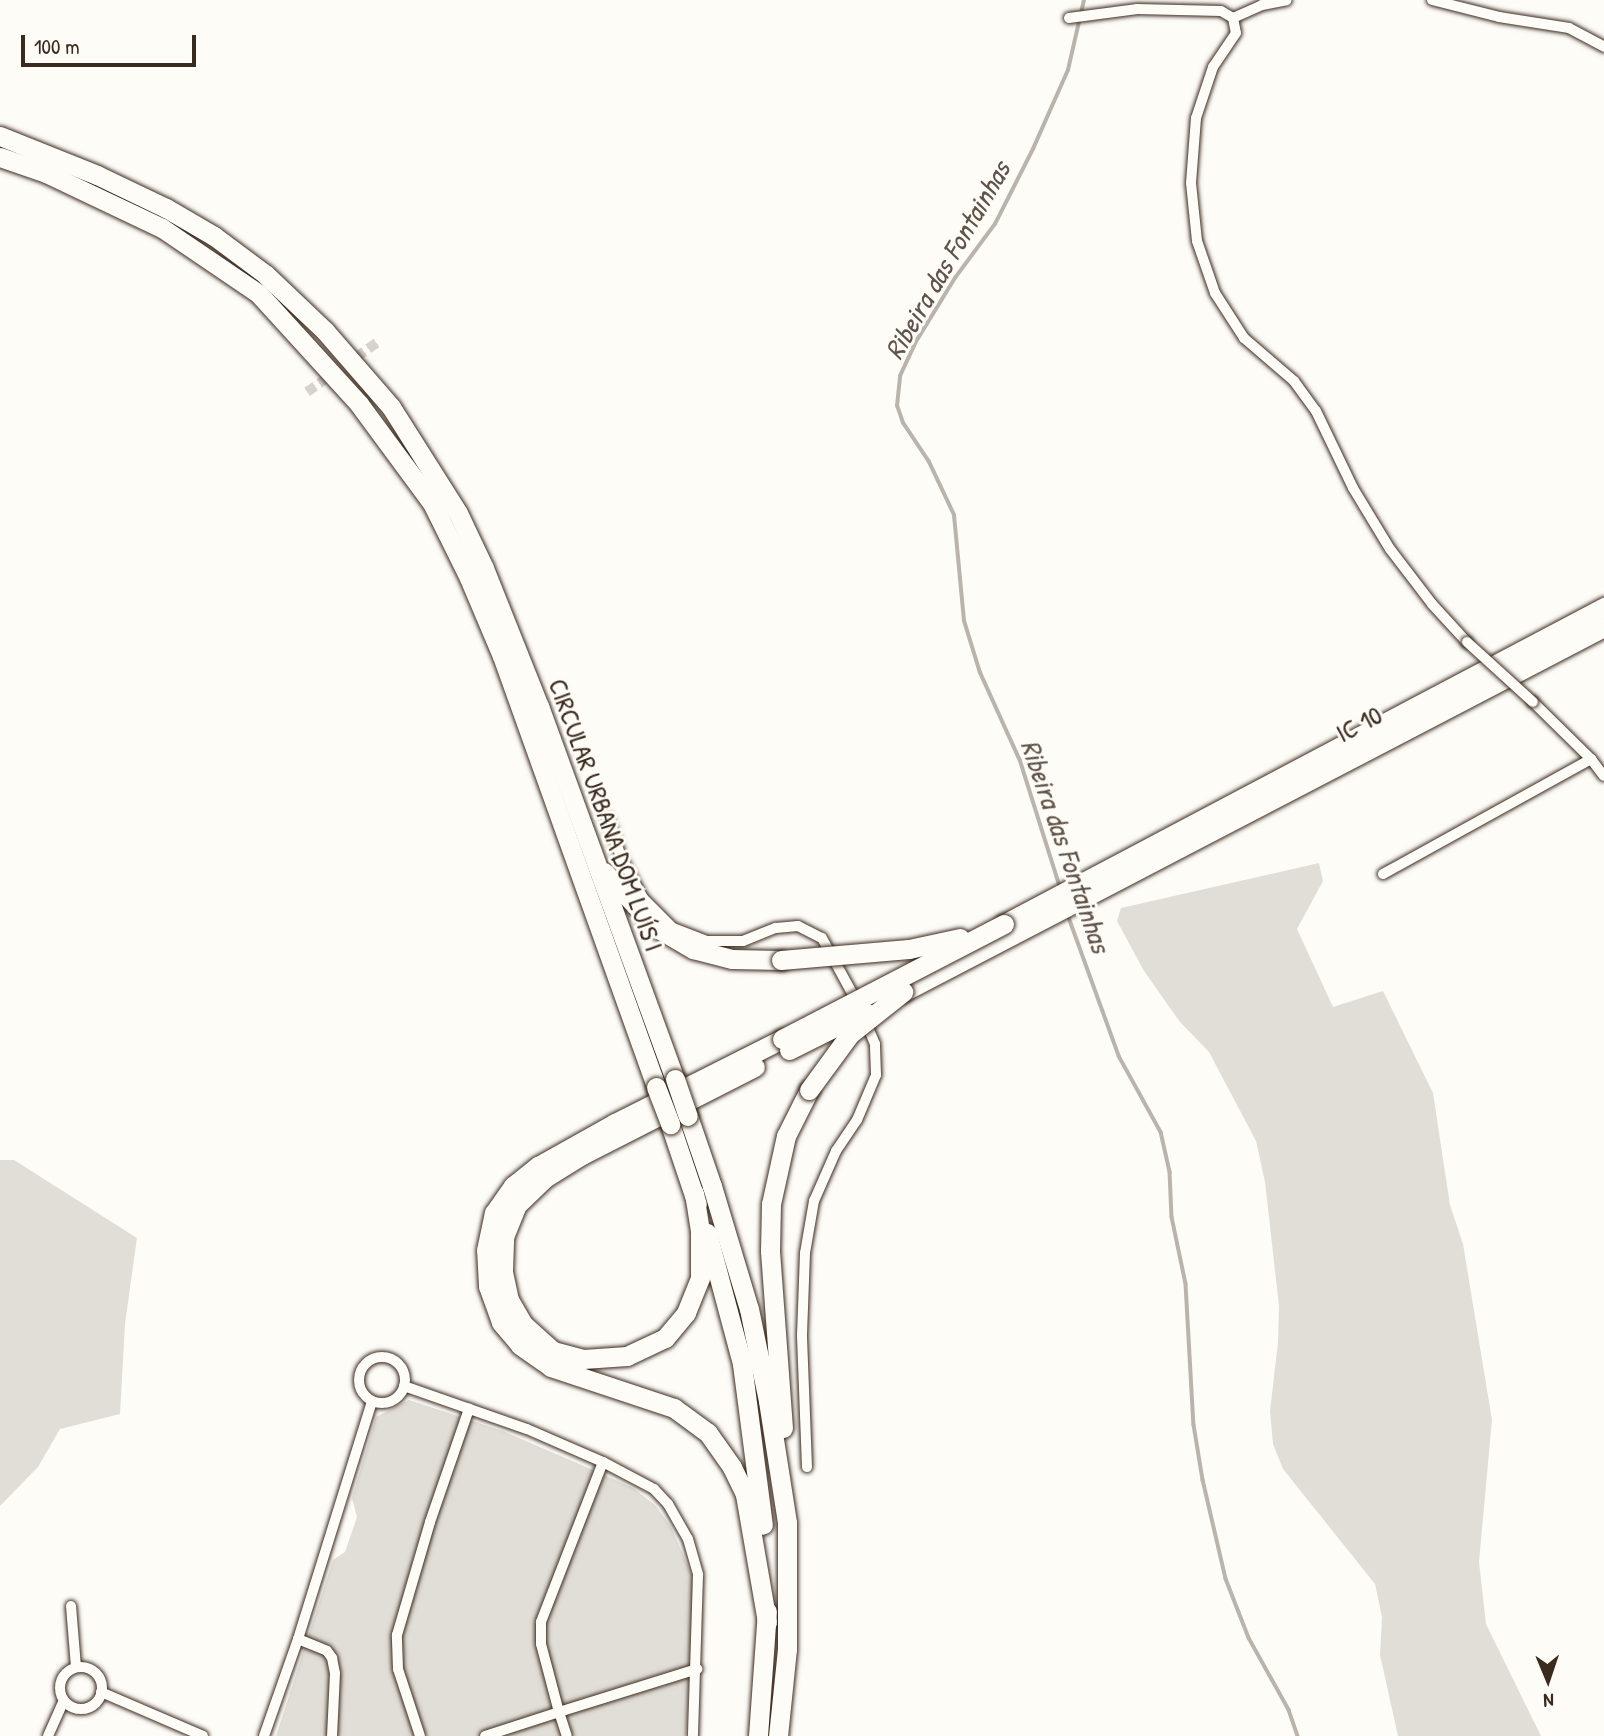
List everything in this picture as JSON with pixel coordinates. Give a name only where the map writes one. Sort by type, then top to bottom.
[{"type":"highway","points":[[0,122],[48,143],[166,208]]},
{"type":"highway","name":"CIRCULAR URBANA DOM LUÍS I","points":[[0,136],[166,208],[214,236],[265,274],[325,331],[391,407],[458,513],[484,568],[596,863],[666,1083]]},
{"type":"highway","name":"CIRCULAR URBANA DOM LUÍS I","points":[[0,157],[46,173],[162,228],[259,294],[359,404],[432,503],[469,578],[502,656],[679,1120],[712,1186],[749,1309],[768,1401],[787,1523],[787,1649],[778,1736]]},
{"type":"highway","name":"IC 10","points":[[694,1193],[700,1231],[699,1278],[686,1313],[665,1338],[627,1356],[583,1359],[554,1351],[523,1324],[509,1300],[503,1271],[505,1237],[517,1205],[545,1178],[582,1155],[1174,832],[1604,607]]},
{"type":"highway","name":"IC 10","points":[[767,1622],[745,1494],[732,1467],[708,1433],[674,1408],[551,1367],[520,1345],[501,1322],[488,1286],[486,1250],[494,1213],[513,1186],[538,1166],[615,1123],[903,992],[1140,871],[1604,627]]},
{"type":"highway","name":"IC 10","points":[[596,863],[643,915],[674,940],[713,956],[752,961],[781,960],[926,946],[1004,924]]},
{"type":"highway","name":"IC 10","points":[[787,1523],[770,1251],[771,1204],[786,1136],[809,1090],[850,1034],[903,992]]},
{"type":"highway","name":"CIRCULAR URBANA DOM LUÍS I","points":[[679,1120],[694,1193],[732,1317],[750,1405],[762,1522],[767,1622],[758,1736]]},
{"type":"street","points":[[1233,18],[1262,5],[1287,0]]},
{"type":"street","points":[[1432,0],[1499,17],[1569,28],[1604,47]]},
{"type":"street","points":[[1069,18],[1137,9],[1221,11],[1233,18],[1237,33],[1213,67],[1196,118],[1191,183],[1197,242],[1215,293],[1244,338],[1294,381],[1316,411],[1353,488],[1390,549],[1432,604],[1467,642],[1591,759],[1604,776]]},
{"type":"street","points":[[1383,874],[1591,759]]},
{"type":"street","points":[[608,818],[621,857],[643,898],[674,928],[707,941],[743,941],[776,928],[798,926],[822,938],[850,985],[875,1044],[876,1074],[857,1120],[836,1151],[814,1201],[805,1253],[802,1335],[807,1467]]},
{"type":"street","points":[[372,1358],[394,1359],[405,1373],[404,1386],[396,1398],[385,1403],[372,1401],[362,1393],[358,1381],[360,1371],[372,1358]]},
{"type":"street","points":[[404,1386],[527,1429],[603,1462],[654,1489],[683,1527],[698,1575],[693,1736]]},
{"type":"street","points":[[264,1736],[298,1639],[372,1401]]},
{"type":"street","points":[[421,1736],[401,1680],[396,1641],[411,1583],[468,1409]]},
{"type":"street","points":[[567,1736],[541,1644],[541,1622],[603,1462]]},
{"type":"street","points":[[48,1736],[64,1700],[62,1681],[76,1667],[71,1606]]},
{"type":"street","points":[[298,1639],[327,1651],[332,1658],[335,1682],[332,1736]]},
{"type":"street","points":[[76,1667],[95,1673],[101,1692],[188,1733],[203,1736]]},
{"type":"street","points":[[485,1736],[696,1669]]},
{"type":"street","points":[[64,1700],[75,1708],[89,1707],[101,1692]]},
{"type":"shaded area","points":[[1319,863],[1323,881],[1297,929],[1333,1007],[1383,991],[1433,1093],[1450,1205],[1463,1244],[1492,1420],[1479,1562],[1486,1624],[1541,1736],[1398,1736],[1380,1655],[1382,1617],[1375,1584],[1283,1469],[1273,1444],[1270,1411],[1279,1306],[1265,1182],[1256,1141],[1209,1052],[1180,1022],[1144,971],[1117,921],[1121,908]]},
{"type":"shaded area","points":[[0,1160],[14,1160],[137,1238],[125,1324],[120,1414],[60,1429],[38,1467],[0,1506]]},
{"type":"shaded area","points":[[409,1400],[503,1431],[633,1488],[655,1505],[671,1527],[691,1573],[694,1593],[686,1736],[276,1736],[333,1560],[345,1552],[357,1517],[352,1498],[376,1417]]},
{"type":"waterway","name":"Ribeira das Fontainhas","points":[[1060,888],[1020,761],[980,673],[964,621],[954,515],[929,462],[903,423],[897,406],[900,376],[917,340],[955,278],[995,224],[1033,149],[1068,70],[1084,0]]},
{"type":"waterway","name":"Ribeira das Fontainhas","points":[[1067,912],[1119,1056],[1161,1132],[1170,1172],[1172,1217],[1186,1284],[1194,1425],[1203,1480],[1226,1579],[1249,1638],[1289,1710],[1298,1736]]},
{"type":"tunnel","points":[[307,392],[378,342]]}]
